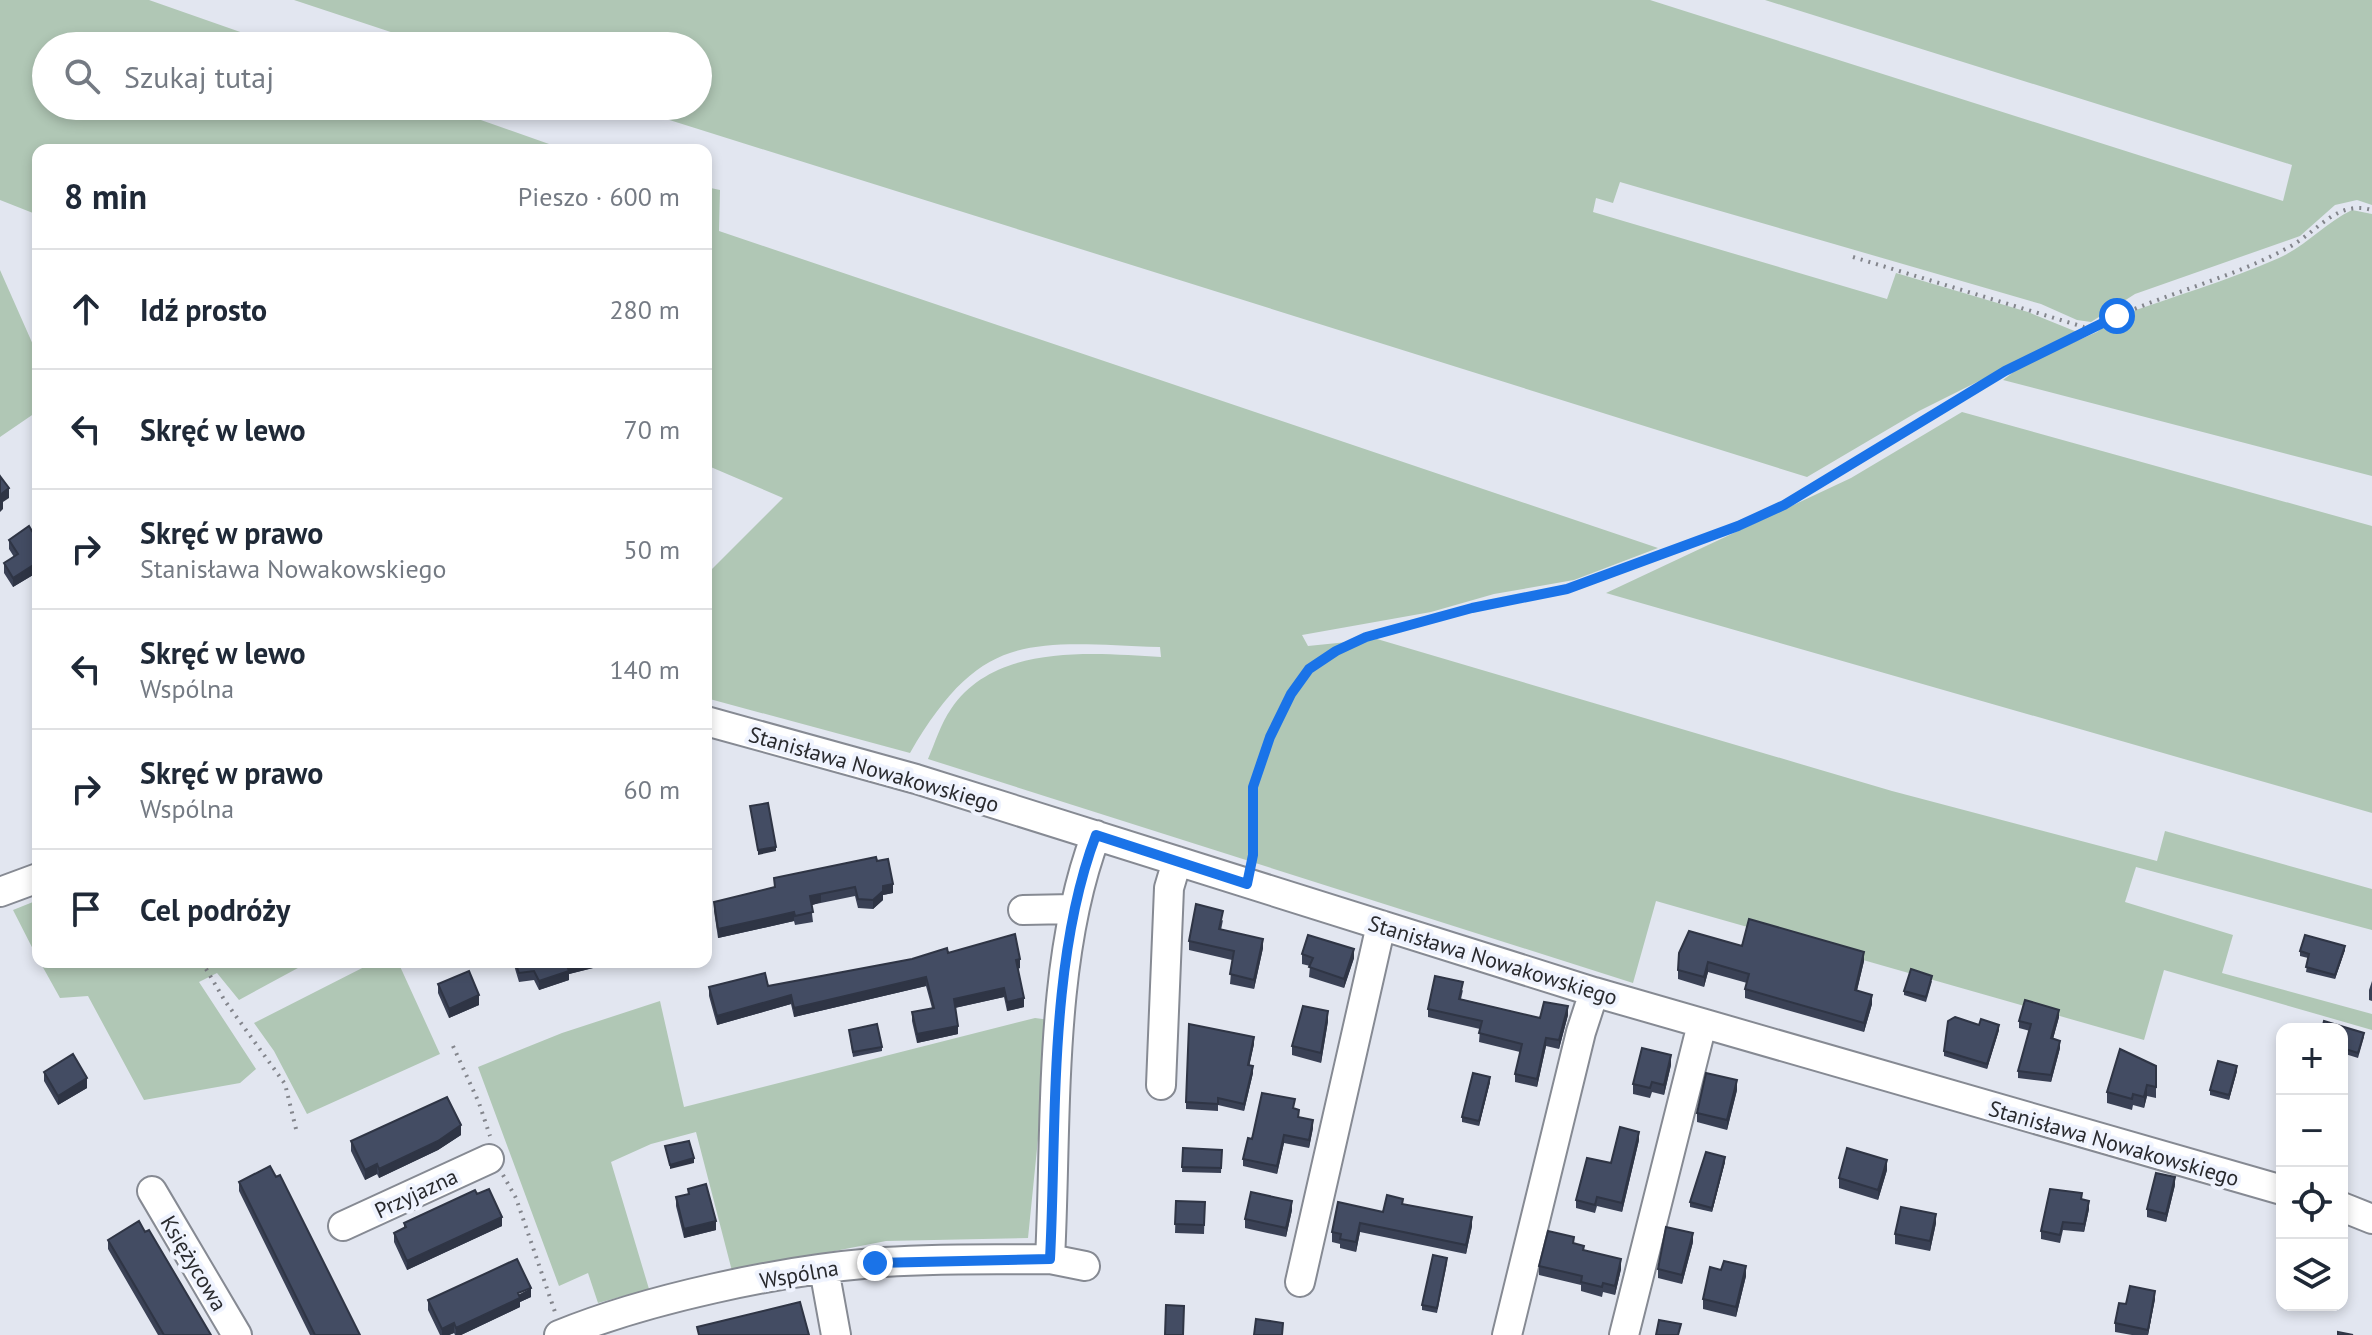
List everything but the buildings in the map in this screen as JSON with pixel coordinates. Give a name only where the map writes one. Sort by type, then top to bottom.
[{"type":"street","name":"Stanisława Nowakowskiego","points":[[712,723],[916,779],[1594,992],[2276,1188]]},
{"type":"street","points":[[1050,1259],[1063,986],[1073,909],[1096,835]]},
{"type":"street","points":[[1161,1085],[1169,888],[1177,861]]},
{"type":"street","points":[[0,892],[32,880]]},
{"type":"street","points":[[1023,910],[1073,909]]},
{"type":"street","points":[[1300,1282],[1381,925]]},
{"type":"street","points":[[1507,1335],[1581,1032],[1594,992]]},
{"type":"street","points":[[1624,1335],[1702,1024]]},
{"type":"street","name":"Przyjazna","points":[[343,1226],[489,1159]]},
{"type":"street","name":"Księżycowa","points":[[152,1191],[237,1335]]},
{"type":"street","name":"Wspólna","points":[[562,1334],[659,1304],[824,1269],[888,1262],[1050,1259],[1085,1266]]},
{"type":"street","points":[[824,1269],[836,1335]]},
{"type":"path","points":[[1247,884],[1253,855],[1253,787],[1270,737],[1291,694],[1309,669],[1336,651],[1366,637],[1484,604],[1567,589],[1738,526],[1784,505],[2005,371],[2097,326],[2292,245],[2338,212],[2360,207],[2372,210]]},
{"type":"path","points":[[1853,257],[2039,311],[2073,326],[2097,326]]},
{"type":"path","points":[[206,968],[225,1001],[285,1084],[297,1133]]},
{"type":"path","points":[[453,1046],[479,1103],[490,1137],[489,1159],[504,1176],[516,1198],[562,1334]]},
{"type":"green space","points":[[0,0],[149,0],[240,32],[32,32],[32,120],[481,120],[549,144],[32,144],[32,213],[0,200]]},
{"type":"green space","points":[[294,0],[1650,0],[2283,201],[2292,165],[1765,0],[2372,0],[2372,205],[2357,200],[2335,205],[2300,236],[2135,294],[2091,322],[2077,320],[2041,304],[1620,182],[1613,203],[1596,198],[1593,212],[1887,299],[1896,273],[2028,312],[2077,332],[1919,411],[1807,477],[670,120],[712,120],[712,32],[391,32]]},
{"type":"green space","points":[[712,188],[720,190],[719,231],[1658,548],[1574,580],[1494,594],[1431,612],[1302,635],[1308,646],[1377,639],[1892,791],[2157,861],[2165,831],[2372,889],[2372,930],[2136,867],[2125,902],[2233,935],[2222,973],[2372,1014],[2372,1030],[2164,970],[2144,1040],[1656,901],[1633,983],[928,759],[951,709],[970,688],[993,672],[1019,662],[1076,654],[1161,657],[1160,647],[1076,644],[1013,652],[986,664],[961,684],[936,713],[910,753],[712,700],[712,569],[783,498],[712,468]]},
{"type":"green space","points":[[2352,210],[2372,214],[2372,476],[2003,380],[2024,364],[2097,332],[2119,316],[2279,258]]},
{"type":"green space","points":[[0,270],[32,342],[32,415],[0,437]]},
{"type":"green space","points":[[1962,412],[2372,526],[2372,813],[1606,593],[1851,478]]},
{"type":"green space","points":[[32,902],[32,947],[13,910]]},
{"type":"green space","points":[[43,968],[298,968],[239,1000],[217,973],[199,982],[256,1069],[240,1083],[144,1100],[88,996],[60,998]]},
{"type":"green space","points":[[362,968],[401,968],[440,1054],[307,1114],[274,1051],[254,1023]]},
{"type":"green space","points":[[660,1001],[684,1107],[1035,1018],[1050,1020],[1028,1238],[886,1241],[732,1271],[696,1132],[651,1144],[611,1162],[649,1289],[598,1303],[588,1273],[559,1286],[478,1067],[562,1033]]},
{"type":"route","points":[[875,1263],[1050,1259],[1065,962],[1073,909],[1096,835],[1247,884],[1253,855],[1253,787],[1270,737],[1291,694],[1309,669],[1336,651],[1366,637],[1508,598],[1567,589],[1615,574],[1738,526],[1784,505],[2005,371],[2117,316]]}]
